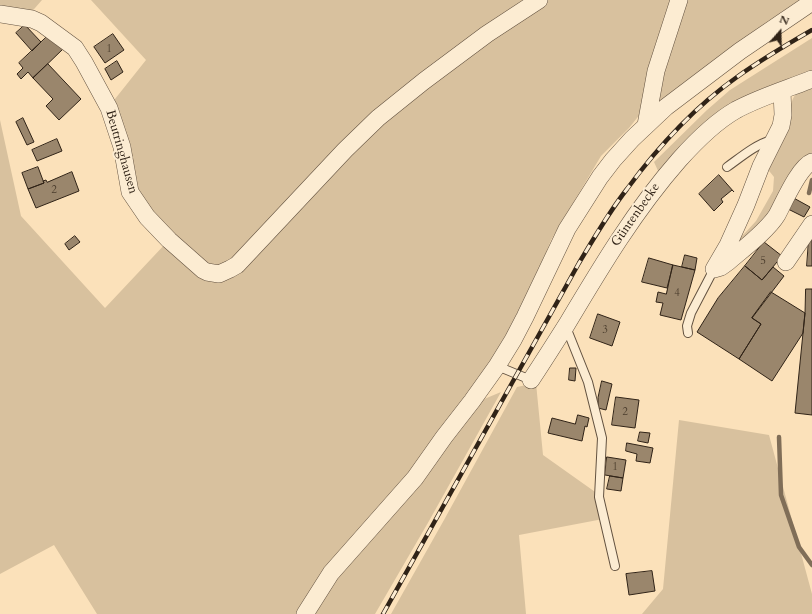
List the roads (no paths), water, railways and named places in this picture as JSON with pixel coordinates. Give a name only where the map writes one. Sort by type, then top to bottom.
[{"type":"street","name":"Beutringhausen","points":[[0,14],[32,19],[41,23],[75,48],[109,108],[122,147],[130,192],[147,217],[169,240],[202,270],[218,274],[236,265],[345,150],[378,118],[424,80],[481,38],[539,0]]},
{"type":"street","points":[[646,125],[656,71],[679,0]]},
{"type":"street","points":[[305,614],[331,573],[415,478],[497,366],[525,317],[556,249],[571,222],[600,177],[613,160],[646,125],[666,107],[740,50],[812,2]]},
{"type":"street","name":"Güntenbecke","points":[[531,380],[566,326],[591,282],[618,240],[660,181],[691,146],[714,125],[735,110],[759,99],[812,79]]},
{"type":"street","points":[[714,269],[728,245],[761,166],[780,126],[783,115],[782,91]]},
{"type":"street","points":[[714,269],[721,267],[728,262],[769,226],[804,168],[812,162]]},
{"type":"street","points":[[786,262],[812,224]]},
{"type":"lane","points":[[727,167],[766,141],[774,139]]},
{"type":"lane","points":[[688,333],[687,326],[691,313],[714,269]]},
{"type":"lane","points":[[566,326],[588,382],[602,438],[599,496],[615,566]]},
{"type":"lane","points":[[497,366],[531,380]]},
{"type":"waterway","name":"Güntenbecke","points":[[809,193],[812,180]]},
{"type":"waterway","name":"Güntenbecke","points":[[779,437],[781,495],[799,547],[812,565]]},
{"type":"railway","points":[[383,614],[579,263],[620,198],[651,158],[692,114],[722,88],[746,71],[812,30]]}]
